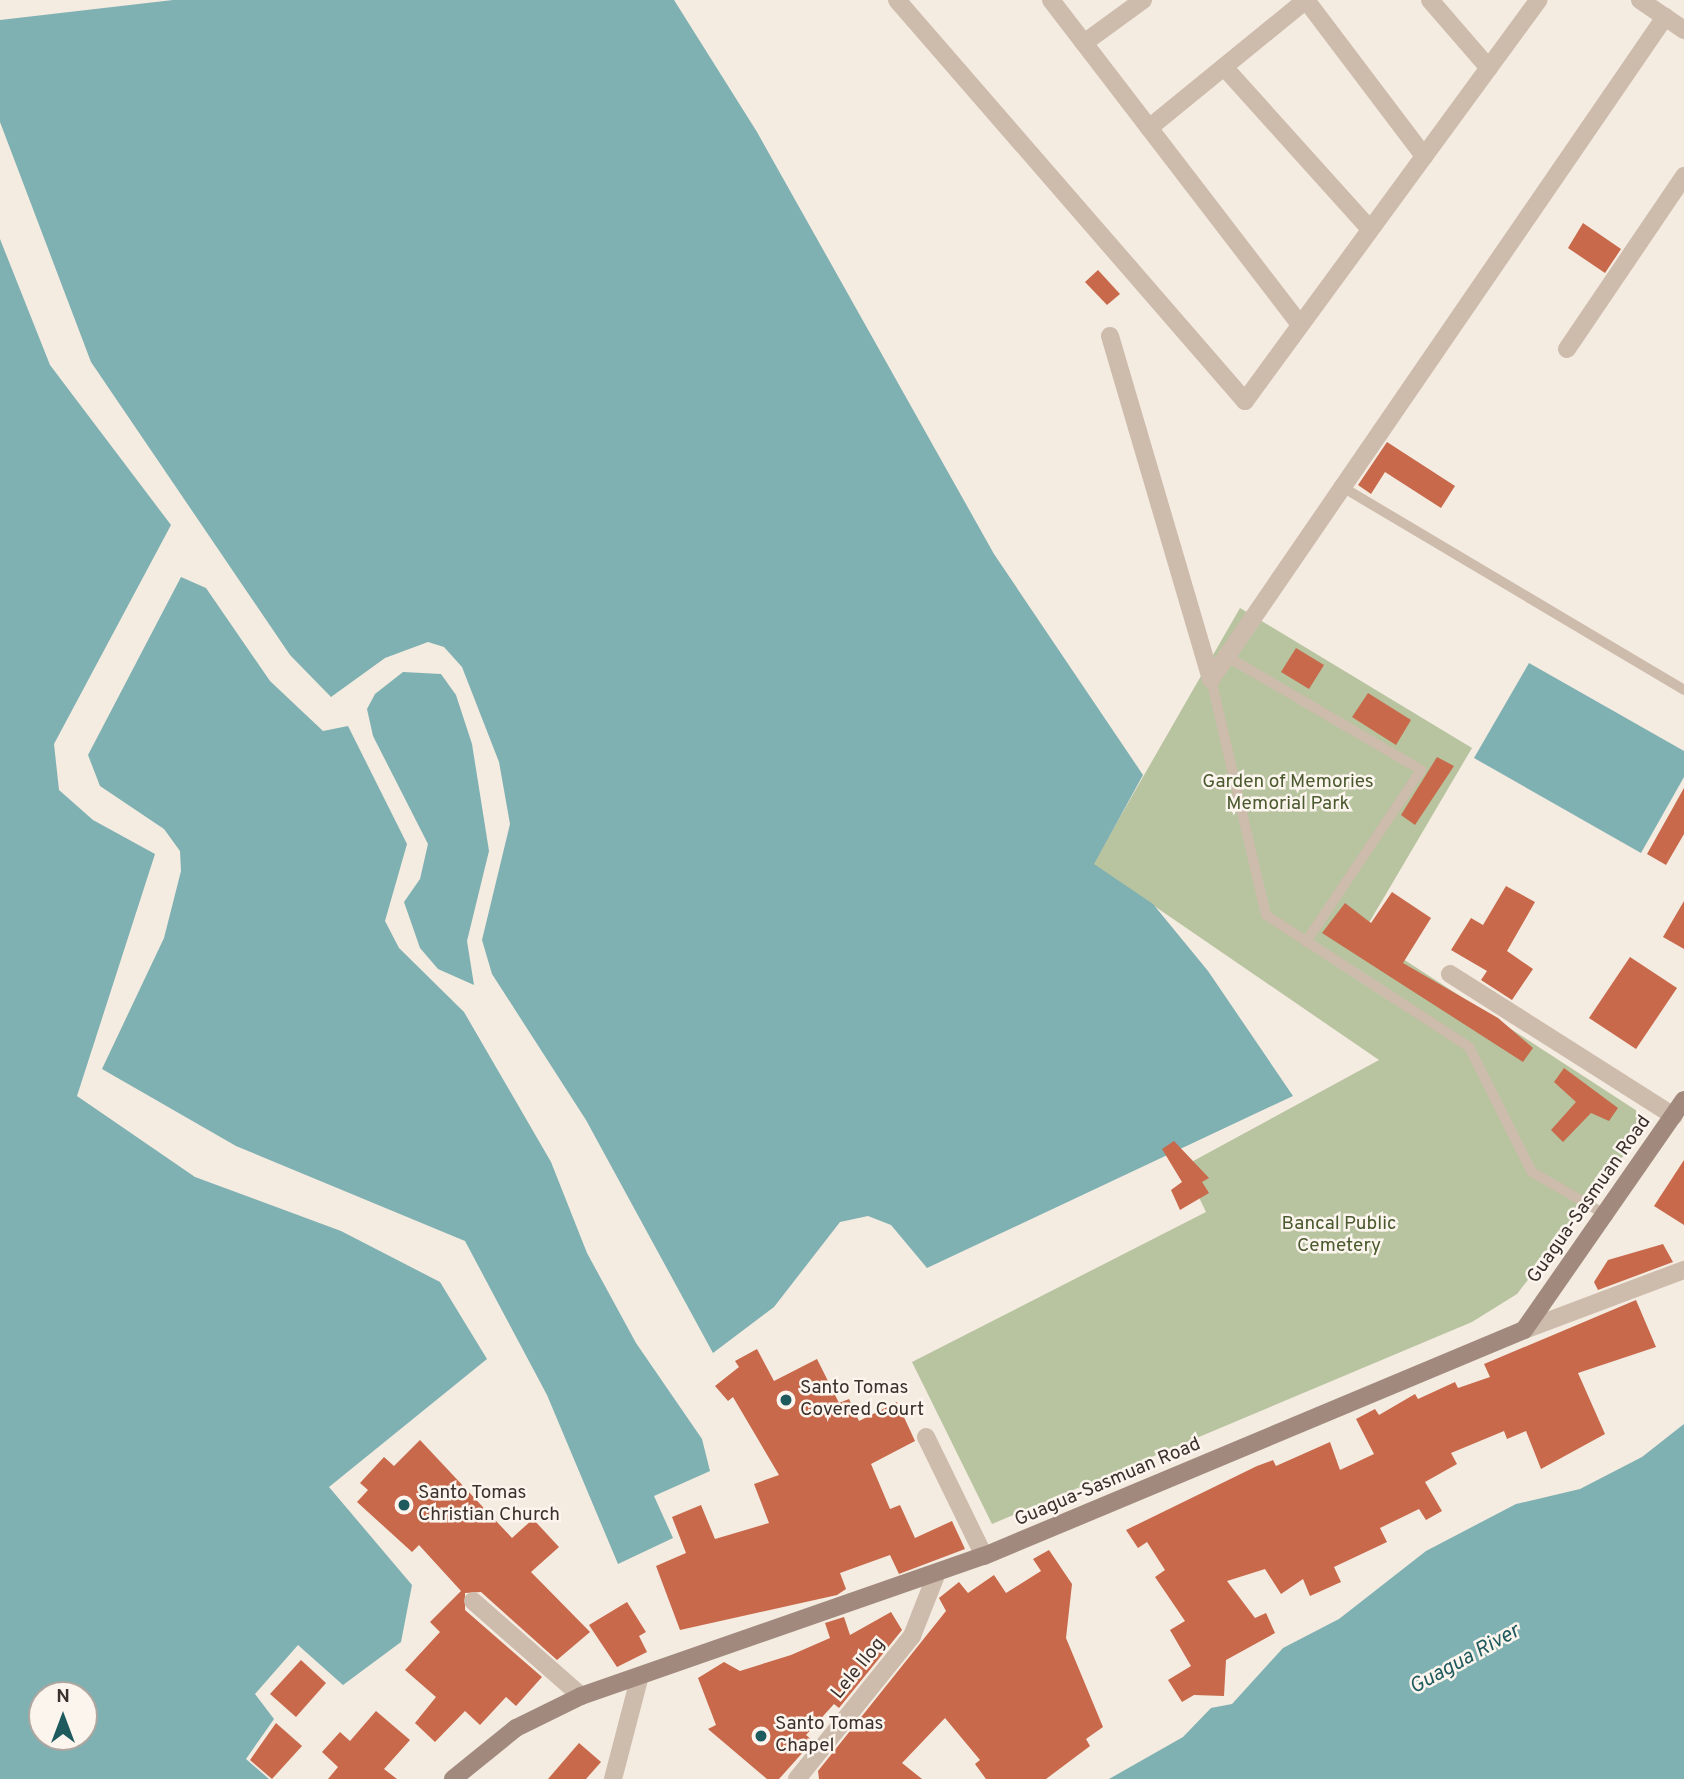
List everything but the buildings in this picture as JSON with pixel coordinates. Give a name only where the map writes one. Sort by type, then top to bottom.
[{"type":"main road","name":"Guagua-Sasmuan Road","points":[[453,1779],[516,1728],[581,1696],[639,1679],[936,1575],[1524,1330],[1608,1216],[1684,1100]]},
{"type":"street","points":[[897,0],[1245,401],[1539,0]]},
{"type":"street","points":[[1051,0],[1300,325]]},
{"type":"street","points":[[1084,43],[1143,0]]},
{"type":"street","points":[[1149,128],[1306,0],[1424,156]]},
{"type":"street","points":[[1430,0],[1489,68]]},
{"type":"street","points":[[1640,0],[1684,30]]},
{"type":"street","points":[[1211,679],[1339,485],[1665,17]]},
{"type":"street","points":[[1224,67],[1370,229]]},
{"type":"street","points":[[1567,349],[1684,176]]},
{"type":"street","points":[[1110,336],[1211,679]]},
{"type":"street","points":[[1450,974],[1674,1116]]},
{"type":"street","points":[[1524,1330],[1684,1270]]},
{"type":"street","points":[[926,1437],[984,1556]]},
{"type":"street","name":"Lele Ilog","points":[[797,1779],[912,1636],[936,1575]]},
{"type":"street","points":[[473,1601],[581,1696]]},
{"type":"street","points":[[613,1779],[639,1679]]},
{"type":"lane","points":[[1339,485],[1684,690]]},
{"type":"lane","points":[[1226,656],[1421,770],[1306,942]]},
{"type":"lane","points":[[1211,679],[1260,899],[1266,915],[1469,1047],[1532,1171],[1608,1216]]},
{"type":"green space","points":[[1240,608],[1472,748],[1363,933],[1651,1120],[1517,1294],[1472,1322],[992,1524],[912,1362],[1206,1212],[1184,1166],[1379,1060],[1093,864]]},
{"type":"water","points":[[173,0],[674,0],[757,132],[994,554],[1143,775],[1094,864],[1153,904],[1208,971],[1293,1096],[927,1268],[891,1225],[868,1216],[840,1222],[774,1307],[713,1353],[586,1120],[492,974],[482,940],[510,824],[499,762],[462,667],[444,647],[428,642],[385,658],[331,697],[290,655],[91,362],[0,122],[0,20]]},
{"type":"water","points":[[0,239],[50,365],[171,525],[54,744],[59,790],[93,820],[155,854],[77,1096],[195,1177],[341,1231],[440,1282],[487,1359],[329,1487],[412,1585],[401,1642],[343,1685],[298,1645],[255,1694],[274,1719],[246,1759],[269,1779],[0,1779]]},
{"type":"water","points":[[181,577],[206,588],[270,681],[323,731],[348,726],[407,844],[385,921],[399,948],[464,1012],[551,1162],[587,1253],[636,1343],[702,1439],[710,1471],[654,1496],[673,1538],[618,1564],[547,1395],[465,1241],[236,1146],[102,1069],[164,938],[181,871],[180,851],[164,829],[100,786],[88,755]]},
{"type":"water","points":[[1529,663],[1684,751],[1684,777],[1641,853],[1474,758]]},
{"type":"water","points":[[403,672],[441,674],[456,695],[472,744],[489,851],[467,941],[474,985],[438,969],[420,948],[404,902],[420,879],[428,844],[373,736],[367,709],[375,694]]},
{"type":"water","name":"Guagua River","points":[[1684,1424],[1684,1779],[1109,1779],[1183,1737],[1211,1708],[1232,1704],[1283,1648],[1339,1619],[1426,1551],[1516,1504],[1580,1489],[1642,1457]]},
{"type":"place","name":"Santo Tomas Covered Court","points":[[786,1400]]},
{"type":"place","name":"Santo Tomas Christian Church","points":[[404,1505]]},
{"type":"place","name":"Santo Tomas Chapel","points":[[761,1736]]},
{"type":"park label","name":"Garden of Memories Memorial Park","points":[[1288,794]]},
{"type":"park label","name":"Bancal Public Cemetery","points":[[1339,1236]]}]
